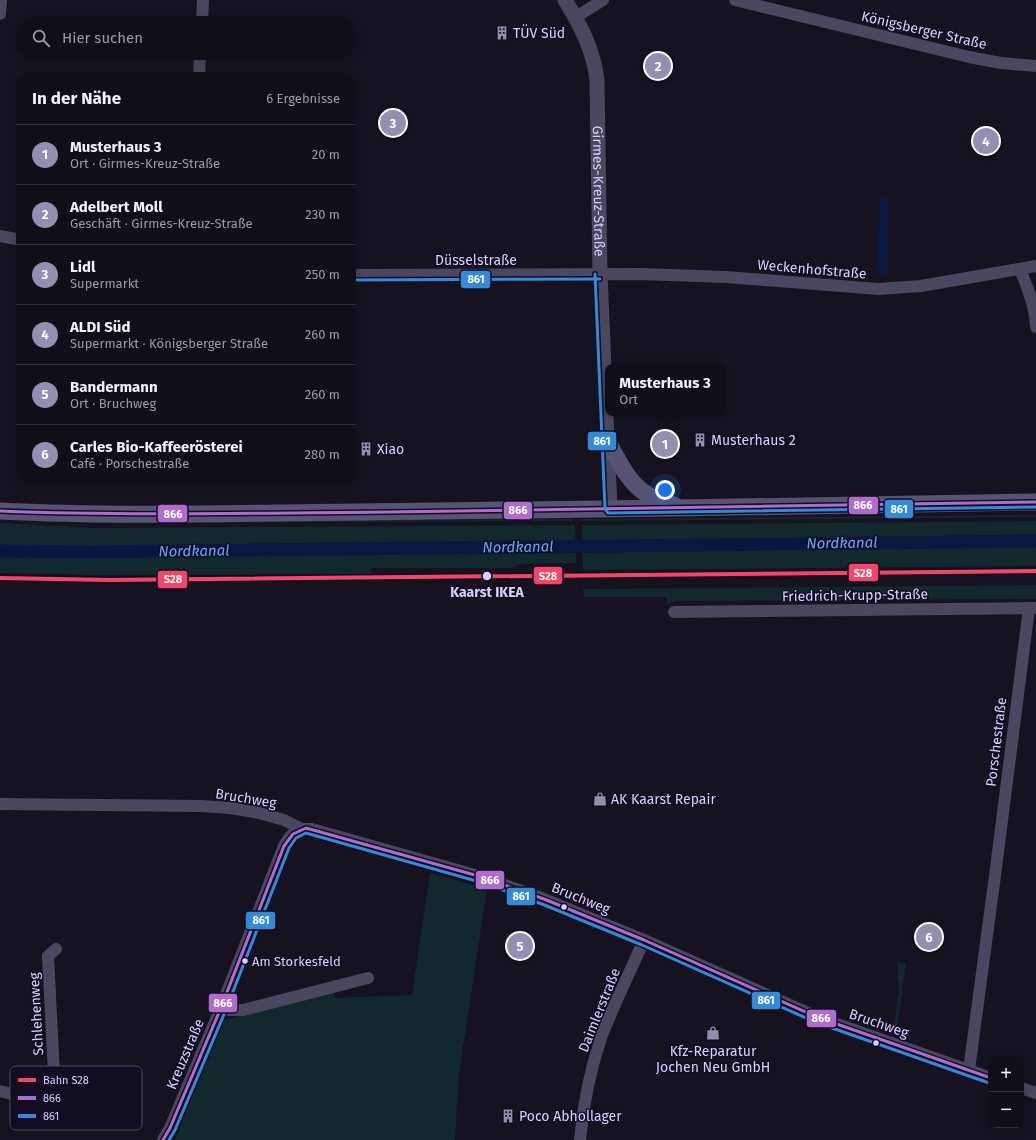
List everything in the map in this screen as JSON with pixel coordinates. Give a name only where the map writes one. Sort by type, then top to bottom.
[{"type":"main road","points":[[607,440],[625,472],[635,485],[645,494],[663,502],[683,508]]},
{"type":"main road","points":[[0,511],[48,513],[216,514],[1036,502]]},
{"type":"street","points":[[0,14],[1,0]]},
{"type":"street","points":[[202,16],[203,0]]},
{"type":"street","name":"Girmes-Kreuz-Straße","points":[[565,0],[583,31],[593,57],[597,82],[600,274],[605,393]]},
{"type":"street","points":[[576,17],[603,0]]},
{"type":"street","name":"Königsberger Straße","points":[[735,0],[969,57],[1036,66]]},
{"type":"street","points":[[199,72],[200,60]]},
{"type":"street","points":[[0,236],[16,239]]},
{"type":"street","name":"Weckenhofstraße","points":[[600,274],[726,277],[878,289],[921,286],[1036,266]]},
{"type":"street","points":[[1020,269],[1031,294],[1036,327]]},
{"type":"street","name":"Düsselstraße","points":[[356,275],[600,274]]},
{"type":"street","name":"Girmes-Kreuz-Straße","points":[[606,416],[610,509]]},
{"type":"street","name":"Friedrich-Krupp-Straße","points":[[674,612],[1032,608]]},
{"type":"street","name":"Porschestraße","points":[[969,1070],[1032,608]]},
{"type":"street","name":"Bruchweg","points":[[0,804],[194,806],[244,810],[271,816],[284,820],[302,829],[312,829],[482,877],[544,899],[644,940],[817,1016],[988,1077]]},
{"type":"street","name":"Kreuzstraße","points":[[163,1140],[220,1010],[284,846],[295,832],[302,829]]},
{"type":"street","name":"Daimlerstraße","points":[[580,1140],[584,1106],[602,1037],[644,940]]},
{"type":"street","name":"Schlehenweg","points":[[54,1066],[48,956],[56,949]]},
{"type":"street","points":[[220,1010],[243,1010],[368,978]]},
{"type":"street","points":[[1024,1089],[1036,1093]]},
{"type":"street","name":"Schlehenweg","points":[[0,1091],[10,1093]]},
{"type":"green space","points":[[1036,515],[1036,517],[581,521],[581,519]]},
{"type":"green space","points":[[2,519],[95,521],[572,519],[572,521],[95,523]]},
{"type":"green space","points":[[1036,521],[1036,566],[583,570],[582,525]]},
{"type":"green space","points":[[0,523],[96,528],[575,525],[576,563],[519,564],[512,568],[371,568],[371,574],[92,575],[0,573]]},
{"type":"green space","points":[[1036,585],[1036,599],[675,601],[667,605],[667,597],[584,597],[583,589]]},
{"type":"green space","points":[[430,873],[487,889],[459,1074],[455,1140],[175,1140],[223,1020],[334,990],[334,998],[412,995]]},
{"type":"green space","points":[[897,962],[906,963],[896,1035],[893,1034],[899,990]]},
{"type":"water","points":[[880,197],[889,198],[888,275],[876,276]]},
{"type":"waterway","name":"Nordkanal","points":[[0,551],[90,552],[1036,541]]},
{"type":"rail line","name":"S28","points":[[0,578],[110,580],[1036,571]]},
{"type":"transit line","name":"861","points":[[595,274],[605,509],[608,513],[1036,507]]},
{"type":"transit line","name":"861","points":[[356,280],[600,279]]},
{"type":"transit line","name":"866","points":[[0,511],[146,514],[633,509],[1036,502]]},
{"type":"transit line","name":"866","points":[[163,1140],[170,1128],[220,1010],[284,846],[293,834],[306,828],[482,877],[544,899],[644,940],[817,1017],[988,1077]]},
{"type":"transit line","name":"861","points":[[169,1140],[175,1130],[225,1012],[289,848],[296,838],[306,833],[480,882],[542,904],[642,945],[815,1022],[988,1083]]},
{"type":"place","name":"TÜV Süd","points":[[502,33]]},
{"type":"place","name":"Adelbert Moll","points":[[658,66]]},
{"type":"place","name":"Lidl","points":[[393,123]]},
{"type":"place","name":"ALDI Süd","points":[[986,141]]},
{"type":"place","name":"Musterhaus 2","points":[[700,440]]},
{"type":"place","name":"Musterhaus 3","points":[[665,444]]},
{"type":"place","name":"Xiao","points":[[366,449]]},
{"type":"place","name":"Kaarst IKEA","points":[[487,576]]},
{"type":"place","name":"AK Kaarst Repair","points":[[600,799]]},
{"type":"place","name":"Carles Bio-Kaffeerösterei","points":[[929,937]]},
{"type":"place","name":"Bandermann","points":[[520,946]]},
{"type":"place","name":"Am Storkesfeld","points":[[245,961]]},
{"type":"place","name":"Kfz-Reparatur Jochen Neu GmbH","points":[[713,1033]]},
{"type":"place","name":"Poco Abhollager","points":[[508,1116]]}]
